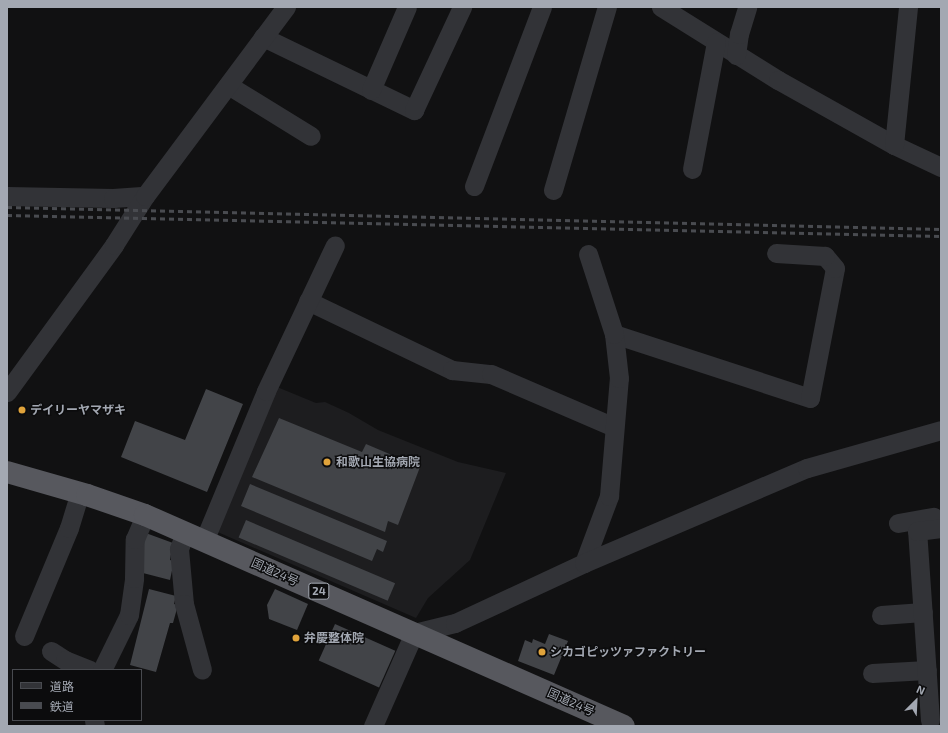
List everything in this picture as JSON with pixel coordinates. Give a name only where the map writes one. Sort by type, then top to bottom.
[{"type":"highway","name":"国道24号","points":[[7,472],[80,492],[145,515],[624,726]]},
{"type":"street","points":[[7,392],[114,245],[145,196],[286,7]]},
{"type":"street","points":[[372,90],[407,7]]},
{"type":"street","points":[[263,37],[414,110],[462,7]]},
{"type":"street","points":[[474,186],[542,7]]},
{"type":"street","points":[[553,190],[607,7]]},
{"type":"street","points":[[661,7],[736,55],[894,145],[941,167]]},
{"type":"street","points":[[736,55],[739,34],[747,7]]},
{"type":"street","points":[[894,145],[908,7]]},
{"type":"street","points":[[692,169],[716,42]]},
{"type":"street","points":[[228,85],[311,136]]},
{"type":"street","points":[[7,196],[113,198],[145,196]]},
{"type":"street","points":[[202,670],[184,604],[179,549],[194,537],[266,391],[334,245]]},
{"type":"street","points":[[614,334],[810,398],[835,268],[825,256],[776,253]]},
{"type":"street","points":[[584,563],[610,496],[614,427],[619,378],[614,334],[588,254]]},
{"type":"street","points":[[308,301],[452,370],[491,374],[614,427]]},
{"type":"street","points":[[373,726],[414,633],[455,623],[584,563],[806,468],[941,430]]},
{"type":"street","points":[[24,636],[69,528],[80,492]]},
{"type":"street","points":[[102,669],[129,615],[134,578],[135,539],[145,515]]},
{"type":"street","points":[[898,523],[941,516]]},
{"type":"street","points":[[930,720],[917,531],[941,528]]},
{"type":"street","points":[[881,616],[923,612]]},
{"type":"street","points":[[59,660],[87,669]]},
{"type":"street","points":[[872,673],[927,670]]},
{"type":"shaded area","name":"和歌山生協病院","points":[[277,387],[316,403],[325,402],[349,413],[378,430],[458,462],[506,473],[470,560],[428,598],[416,618],[213,530]]},
{"type":"building","points":[[206,389],[243,404],[207,492],[121,457],[135,421],[185,440]]},
{"type":"building","points":[[279,418],[362,452],[366,444],[420,467],[398,525],[388,521],[385,532],[252,477]]},
{"type":"building","points":[[250,484],[387,541],[383,552],[377,549],[372,561],[241,506]]},
{"type":"building","points":[[246,520],[395,583],[388,601],[239,537]]},
{"type":"building","points":[[143,532],[173,543],[170,560],[174,561],[170,580],[139,572]]},
{"type":"building","points":[[149,589],[176,596],[174,604],[178,605],[173,623],[170,623],[156,672],[130,665]]},
{"type":"building","points":[[275,589],[308,604],[297,630],[269,619],[267,605]]},
{"type":"building","points":[[335,624],[395,651],[379,687],[319,661]]},
{"type":"building","name":"シカゴピッツァファクトリー","points":[[549,634],[568,641],[554,675],[518,661],[525,640],[532,643],[533,639],[545,644]]},
{"type":"railway","points":[[7,207],[941,229]]},
{"type":"railway","points":[[7,215],[941,236]]},
{"type":"place","name":"デイリーヤマザキ","points":[[22,410]]},
{"type":"place","name":"和歌山生協病院","points":[[327,462]]},
{"type":"place","name":"弁慶整体院","points":[[296,638]]},
{"type":"place","name":"シカゴピッツァファクトリー","points":[[542,652]]}]
